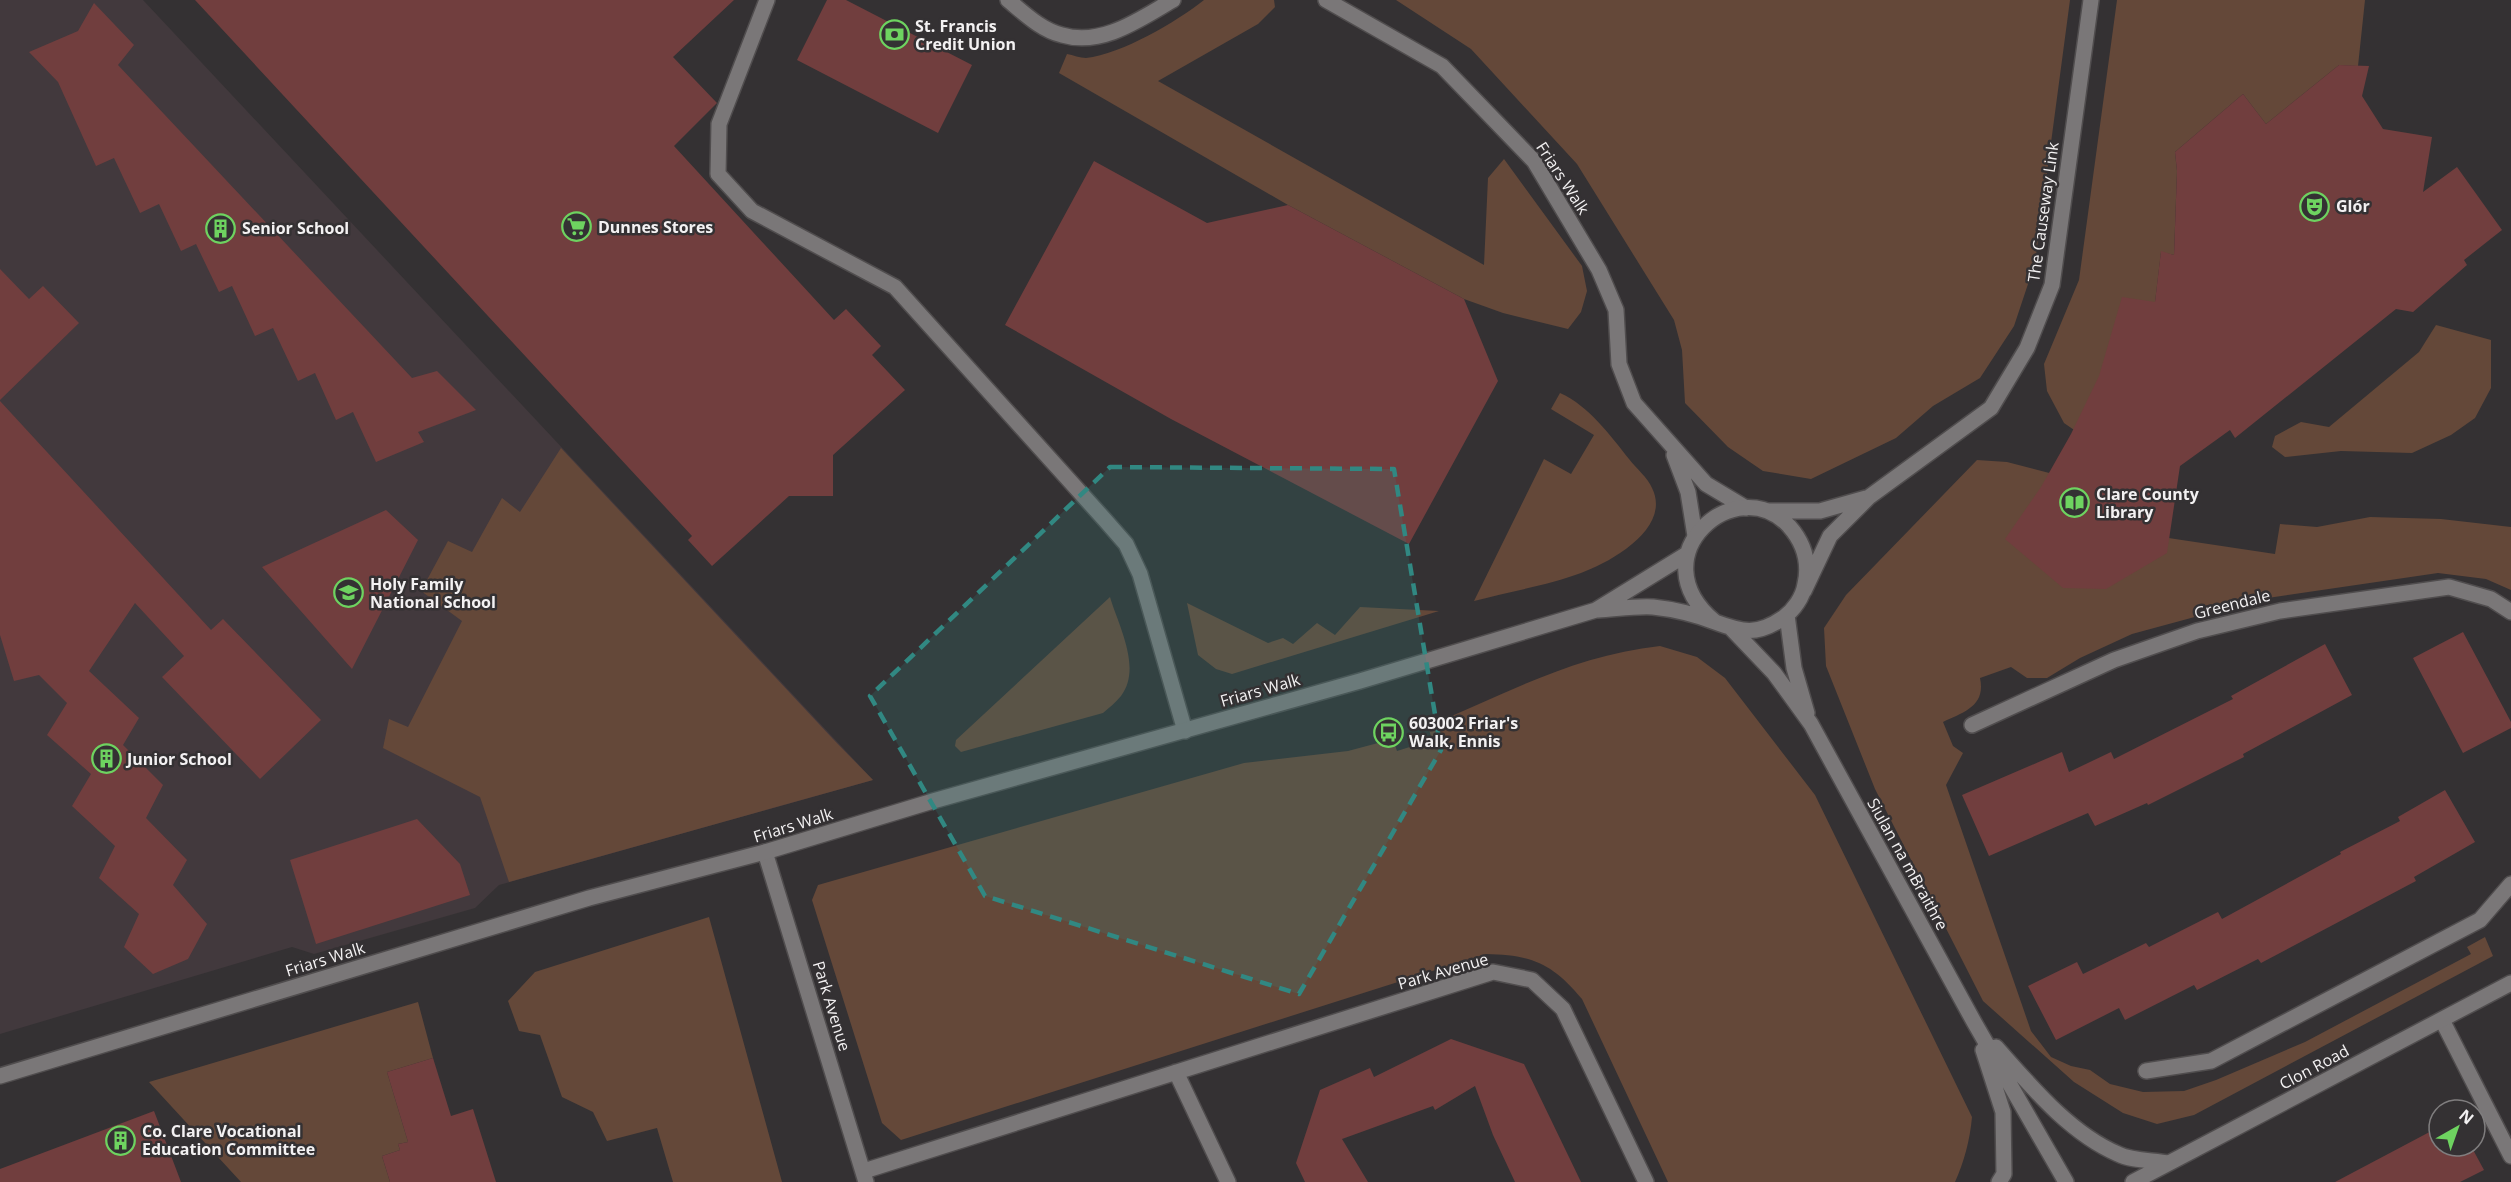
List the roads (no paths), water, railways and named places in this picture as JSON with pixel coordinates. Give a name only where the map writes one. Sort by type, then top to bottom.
[{"type":"street","points":[[767,0],[719,124],[718,174],[752,211],[895,287],[1126,544],[1140,574],[1185,731]]},
{"type":"street","points":[[1008,0],[1033,21],[1061,35],[1085,38],[1117,31],[1173,0]]},
{"type":"street","name":"Friars Walk","points":[[1326,0],[1442,66],[1534,161],[1599,270],[1616,310],[1619,364],[1634,403],[1672,449],[1706,484],[1746,508]]},
{"type":"street","name":"The Causeway Link","points":[[1804,591],[1830,537],[1869,497],[1991,408],[2026,348],[2052,285],[2091,0]]},
{"type":"street","name":"Friars Walk","points":[[1672,449],[1688,492],[1695,536]]},
{"type":"street","name":"The Causeway Link","points":[[1766,511],[1820,511],[1869,497]]},
{"type":"street","points":[[1746,508],[1766,511],[1783,520],[1797,535],[1805,552],[1808,572],[1804,591],[1797,604],[1787,615],[1762,629],[1732,629],[1714,621],[1699,609],[1689,592],[1685,574],[1687,554],[1695,536],[1708,521],[1726,511],[1746,508]]},
{"type":"street","name":"Friars Walk","points":[[1596,610],[1687,554]]},
{"type":"street","name":"Greendale","points":[[1972,725],[2114,660],[2197,631],[2280,611],[2450,587],[2492,599],[2511,612]]},
{"type":"street","name":"Friars Walk","points":[[0,1076],[589,898],[765,852],[1596,610],[1653,608],[1714,621]]},
{"type":"street","name":"Siulan na mBraithre","points":[[1787,615],[1794,668],[1811,724]]},
{"type":"street","name":"Siulan na mBraithre","points":[[1732,629],[1774,673],[1811,724],[1974,1022],[2066,1182]]},
{"type":"street","name":"Park Avenue","points":[[765,852],[865,1176],[1176,1072],[1493,972],[1532,980],[1563,1009],[1646,1182]]},
{"type":"street","points":[[2146,1071],[2211,1061],[2480,920],[2511,884]]},
{"type":"street","name":"Clon Road","points":[[2133,1182],[2511,983]]},
{"type":"street","points":[[2442,1020],[2511,1156]]},
{"type":"street","name":"Siulan na mBraithre","points":[[1974,1022],[2038,1094],[2076,1128],[2119,1155],[2169,1163]]},
{"type":"street","name":"Siulan na mBraithre","points":[[1974,1022],[2003,1112],[2004,1174],[1999,1182]]},
{"type":"street","points":[[1176,1072],[1228,1182]]},
{"type":"place","name":"St. Francis Credit Union","points":[[894,35]]},
{"type":"place","name":"Glór","points":[[2315,206]]},
{"type":"place","name":"Dunnes Stores","points":[[577,227]]},
{"type":"place","name":"Senior School","points":[[221,228]]},
{"type":"place","name":"Clare County Library","points":[[2075,503]]},
{"type":"place","name":"Holy Family National School","points":[[349,593]]},
{"type":"place","name":"603002 Friar's Walk, Ennis","points":[[1388,732]]},
{"type":"place","name":"Junior School","points":[[106,759]]},
{"type":"place","name":"Co. Clare Vocational Education Committee","points":[[121,1140]]}]
